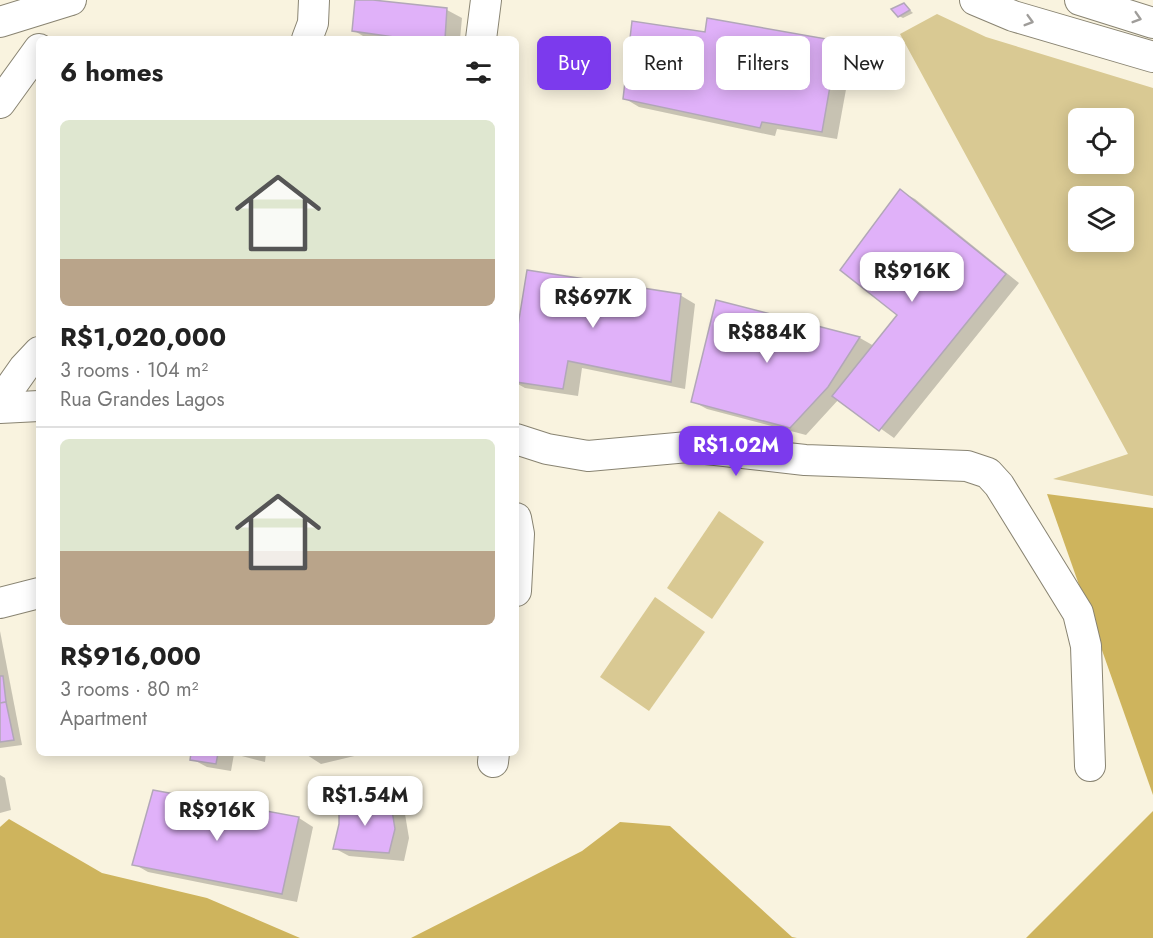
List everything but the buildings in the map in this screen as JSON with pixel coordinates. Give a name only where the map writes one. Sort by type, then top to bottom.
[{"type":"street","points":[[0,22],[73,0]]},
{"type":"street","points":[[49,36],[73,0]]},
{"type":"street","points":[[308,36],[313,23],[314,0]]},
{"type":"street","points":[[481,36],[486,0]]},
{"type":"street","points":[[975,0],[1013,16],[1153,57]]},
{"type":"street","points":[[1080,0],[1153,23]]},
{"type":"street","points":[[0,103],[36,54]]},
{"type":"street","points":[[0,402],[36,355]]},
{"type":"street","points":[[0,408],[36,406]]},
{"type":"street","points":[[519,440],[547,449],[588,456],[688,447],[805,460],[967,466],[988,473],[999,485],[1078,613],[1086,646],[1090,766]]},
{"type":"street","points":[[0,603],[36,593]]},
{"type":"shaded area","points":[[937,14],[986,37],[1153,88],[1153,496],[1053,479],[1128,454],[905,43],[905,36],[900,34]]},
{"type":"shaded area","points":[[1047,494],[1153,508],[1153,795]]},
{"type":"shaded area","points":[[719,511],[764,542],[712,619],[667,588]]},
{"type":"shaded area","points":[[655,597],[705,632],[649,711],[600,677]]},
{"type":"shaded area","points":[[1153,811],[1153,938],[1026,938]]},
{"type":"shaded area","points":[[9,819],[102,873],[207,898],[300,938],[0,938],[0,827]]},
{"type":"shaded area","points":[[620,822],[670,826],[792,937],[797,938],[411,938],[582,851]]}]
